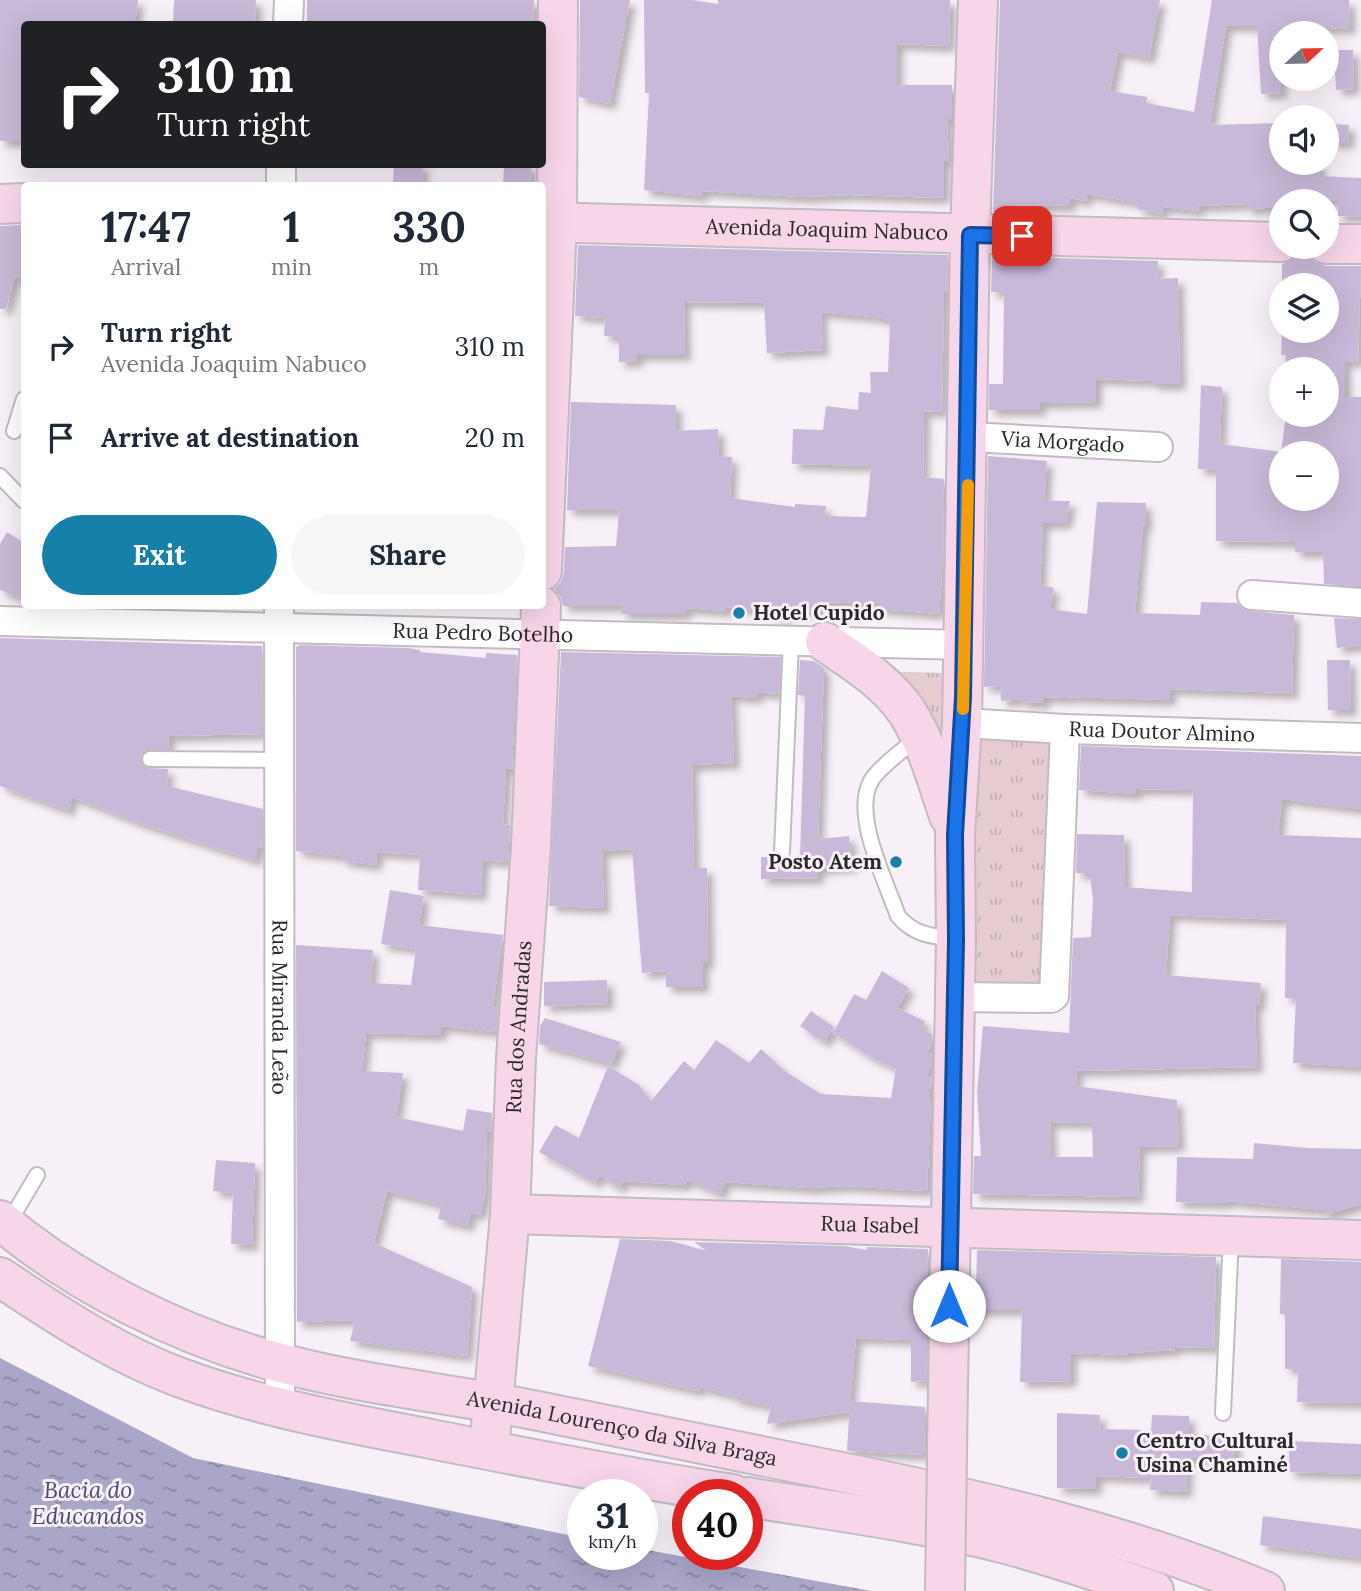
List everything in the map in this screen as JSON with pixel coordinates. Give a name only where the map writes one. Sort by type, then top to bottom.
[{"type":"street","points":[[288,21],[289,0]]},
{"type":"street","points":[[546,397],[558,0]]},
{"type":"street","points":[[945,1591],[956,940],[955,835],[962,723],[969,437],[970,235],[978,0]]},
{"type":"street","points":[[0,204],[21,203]]},
{"type":"street","name":"Avenida Joaquim Nabuco","points":[[550,223],[1269,243]]},
{"type":"street","points":[[1339,244],[1361,244]]},
{"type":"street","name":"Via Morgado","points":[[969,437],[1158,447]]},
{"type":"street","points":[[1252,595],[1361,603]]},
{"type":"street","name":"Rua Pedro Botelho","points":[[0,621],[74,614],[540,621],[808,642],[964,645]]},
{"type":"street","name":"Rua Miranda Leão","points":[[279,617],[280,1408]]},
{"type":"street","name":"Rua dos Andradas","points":[[489,1450],[510,1214],[516,1058],[531,847],[540,621]]},
{"type":"street","points":[[808,642],[862,667],[886,688],[905,710],[920,736],[955,835]]},
{"type":"street","name":"Rua Doutor Almino","points":[[962,723],[1065,729],[1361,738]]},
{"type":"street","points":[[954,997],[1054,996],[1065,729]]},
{"type":"street","name":"Rua Isabel","points":[[510,1214],[1361,1240]]},
{"type":"street","name":"Avenida Lourenço da Silva Braga","points":[[4,1223],[66,1268],[139,1309],[200,1338],[279,1363],[492,1402],[914,1487],[1012,1510],[1150,1548],[1265,1591]]},
{"type":"street","name":"Avenida Lourenço da Silva Braga","points":[[0,1277],[53,1313],[108,1345],[183,1379],[280,1408],[672,1483]]},
{"type":"street","name":"Avenida Lourenço da Silva Braga","points":[[763,1500],[881,1519],[1003,1544],[1098,1571],[1154,1591]]},
{"type":"lane","points":[[14,431],[21,409]]},
{"type":"lane","points":[[0,476],[21,498]]},
{"type":"lane","points":[[782,852],[808,642]]},
{"type":"lane","points":[[920,736],[872,779],[864,806],[865,821],[898,916],[907,927],[920,934],[956,940]]},
{"type":"lane","points":[[150,759],[279,760]]},
{"type":"lane","points":[[4,1223],[37,1175]]},
{"type":"lane","points":[[1223,1413],[1231,1236]]},
{"type":"green space","points":[[878,671],[942,673],[943,754]]},
{"type":"green space","points":[[974,736],[1056,738],[1051,997],[970,995]]},
{"type":"water","name":"Bacia do Educandos","points":[[0,1358],[193,1458],[567,1535],[567,1570],[658,1570],[658,1552],[672,1555],[672,1570],[756,1570],[871,1591],[0,1591]]},
{"type":"building","points":[[0,0],[138,0],[135,21],[21,21],[21,141],[0,141]]},
{"type":"building","points":[[174,0],[256,0],[255,21],[173,21]]},
{"type":"building","points":[[307,0],[534,0],[533,21],[307,21]]},
{"type":"building","points":[[580,0],[630,0],[610,104],[579,97]]},
{"type":"building","points":[[644,0],[692,0],[718,4],[718,0],[950,0],[949,46],[897,44],[897,85],[952,85],[952,119],[947,119],[949,161],[944,161],[944,198],[849,195],[803,197],[702,191],[702,196],[644,190],[649,93],[645,93]]},
{"type":"building","points":[[1000,0],[1160,0],[1149,58],[1118,52],[1110,91],[1147,97],[1146,103],[1194,112],[1212,0],[1349,0],[1350,28],[1339,28],[1339,21],[1269,21],[1269,91],[1281,93],[1261,94],[1257,26],[1226,26],[1210,125],[1269,123],[1269,175],[1361,178],[1361,217],[1339,216],[1339,189],[1269,189],[1269,208],[1247,209],[1247,204],[1199,206],[1198,211],[1163,207],[1162,214],[1137,209],[1139,203],[1087,194],[1086,201],[1070,198],[1070,206],[1005,205],[1005,213],[993,212]]},
{"type":"building","points":[[1339,50],[1353,50],[1354,89],[1339,90]]},
{"type":"building","points":[[1339,124],[1349,125],[1348,143],[1339,143]]},
{"type":"building","points":[[394,168],[423,168],[422,182],[393,182]]},
{"type":"building","points":[[504,168],[531,168],[530,182],[503,182]]},
{"type":"building","points":[[21,225],[21,278],[15,276],[6,309],[0,309],[0,226]]},
{"type":"building","points":[[578,245],[948,255],[947,293],[944,293],[942,412],[924,411],[923,477],[944,479],[939,614],[879,609],[879,604],[821,602],[820,612],[789,610],[789,617],[770,615],[770,611],[726,607],[726,611],[686,608],[686,614],[622,614],[622,606],[563,606],[561,597],[554,589],[561,582],[564,573],[565,547],[616,546],[619,510],[567,510],[571,402],[676,405],[676,431],[718,429],[719,456],[732,457],[730,498],[795,507],[795,504],[826,506],[825,516],[866,517],[871,466],[792,464],[793,429],[823,430],[826,406],[858,410],[859,392],[871,393],[870,372],[888,372],[890,324],[884,324],[884,318],[821,312],[823,350],[767,353],[764,303],[684,302],[685,355],[637,355],[637,361],[619,362],[619,337],[604,336],[605,318],[575,316]]},
{"type":"building","points":[[992,256],[1158,261],[1157,279],[1178,278],[1180,384],[1096,379],[1096,402],[1040,403],[1040,410],[989,410],[989,384],[1003,384],[1004,292],[991,292]]},
{"type":"building","points":[[1293,259],[1311,259],[1326,266],[1361,266],[1358,362],[1345,361],[1345,397],[1361,397],[1361,586],[1324,584],[1323,552],[1295,552],[1295,542],[1216,541],[1216,470],[1198,469],[1201,385],[1222,387],[1220,444],[1269,450],[1269,511],[1339,511],[1339,441],[1283,441],[1284,427],[1339,427],[1339,357],[1281,355],[1282,343],[1339,343],[1339,273],[1282,273],[1282,264]]},
{"type":"building","points":[[988,456],[1047,461],[1044,501],[1070,501],[1066,523],[1043,523],[1040,585],[1054,588],[1050,609],[1087,614],[1097,502],[1146,503],[1146,526],[1143,526],[1135,613],[1200,615],[1201,602],[1238,603],[1250,611],[1294,615],[1292,693],[1170,689],[1170,700],[1044,697],[1044,703],[1022,702],[1022,699],[1001,701],[1000,686],[984,687]]},
{"type":"building","points":[[7,532],[21,541],[21,598],[0,590],[0,544]]},
{"type":"building","points":[[1334,618],[1361,619],[1361,645],[1337,648]]},
{"type":"building","points":[[0,638],[262,646],[263,734],[169,736],[168,750],[146,750],[140,758],[146,768],[168,769],[167,786],[263,809],[263,848],[257,847],[257,861],[140,823],[72,797],[69,811],[0,786]]},
{"type":"building","points":[[296,647],[408,648],[420,652],[486,658],[486,653],[517,655],[512,769],[506,768],[503,824],[510,825],[508,862],[483,860],[481,895],[418,890],[420,855],[377,852],[376,865],[342,861],[343,856],[296,851]]},
{"type":"building","points":[[561,652],[781,657],[779,694],[757,692],[756,698],[731,696],[734,763],[692,765],[694,868],[707,868],[708,963],[703,963],[703,987],[666,987],[666,971],[642,973],[632,849],[602,851],[604,908],[549,906]]},
{"type":"building","points":[[800,660],[814,661],[824,668],[818,839],[849,836],[852,866],[818,869],[818,878],[761,879],[761,857],[774,857],[782,862],[790,857],[800,857],[805,696],[798,695]]},
{"type":"building","points":[[1327,660],[1350,660],[1351,710],[1328,710]]},
{"type":"building","points":[[1081,746],[1361,756],[1361,809],[1282,799],[1278,835],[1361,838],[1361,1067],[1293,1063],[1296,998],[1285,998],[1286,920],[1170,915],[1166,975],[1261,983],[1259,1005],[1255,1005],[1257,1067],[1077,1071],[1076,1086],[1177,1100],[1179,1146],[1140,1147],[1138,1197],[973,1194],[974,1156],[981,1156],[977,1092],[983,1026],[1069,1033],[1073,938],[1091,937],[1093,900],[1090,874],[1076,873],[1077,834],[1124,835],[1125,887],[1192,892],[1193,790],[1136,789],[1136,794],[1079,790]],"holes":[[[1050,1122],[1092,1123],[1093,1157],[1051,1157]]]},
{"type":"building","points":[[390,890],[424,896],[419,925],[503,935],[493,1007],[498,1008],[496,1032],[441,1026],[441,1035],[366,1033],[362,1071],[403,1073],[396,1117],[463,1131],[467,1109],[492,1113],[491,1132],[487,1131],[485,1195],[480,1215],[471,1212],[468,1226],[438,1219],[441,1205],[387,1191],[374,1243],[472,1287],[467,1356],[350,1341],[355,1320],[297,1322],[296,945],[373,950],[371,983],[411,985],[416,949],[381,944]]},
{"type":"building","points":[[882,971],[909,988],[897,1008],[925,1021],[922,1029],[932,1034],[927,1053],[932,1055],[932,1063],[926,1077],[932,1078],[928,1100],[931,1101],[927,1191],[845,1186],[809,1188],[725,1182],[720,1194],[688,1180],[684,1185],[623,1181],[619,1188],[600,1175],[595,1183],[539,1152],[555,1125],[579,1138],[608,1066],[639,1085],[651,1101],[684,1061],[694,1070],[716,1040],[749,1063],[761,1049],[786,1072],[821,1094],[891,1098],[896,1069],[869,1056],[833,1033],[854,994],[866,1000]]},
{"type":"building","points":[[607,980],[608,1004],[544,1006],[544,982]]},
{"type":"building","points":[[811,1011],[834,1027],[824,1042],[800,1026]]},
{"type":"building","points":[[545,1018],[621,1042],[611,1064],[539,1044],[540,1026]]},
{"type":"building","points":[[1254,1143],[1361,1149],[1361,1204],[1325,1215],[1323,1210],[1227,1201],[1176,1202],[1177,1157],[1253,1159]]},
{"type":"building","points":[[216,1160],[255,1163],[252,1245],[231,1244],[233,1193],[213,1191]]},
{"type":"building","points":[[620,1239],[671,1241],[707,1251],[694,1242],[844,1246],[867,1250],[867,1247],[928,1249],[926,1381],[911,1382],[911,1340],[856,1338],[849,1412],[767,1424],[771,1406],[734,1399],[735,1396],[699,1387],[698,1391],[588,1366]]},
{"type":"building","points":[[977,1250],[1216,1257],[1214,1348],[1175,1347],[1175,1350],[1128,1355],[1071,1353],[1071,1381],[1020,1382],[1022,1310],[971,1310],[972,1291],[976,1291]]},
{"type":"building","points":[[1281,1259],[1361,1262],[1361,1403],[1297,1402],[1298,1369],[1285,1369],[1285,1314],[1280,1314]]},
{"type":"building","points":[[850,1401],[925,1407],[924,1455],[847,1451]]},
{"type":"building","name":"Centro Cultural Usina Chaminé","points":[[1057,1413],[1100,1415],[1099,1429],[1151,1430],[1152,1415],[1189,1416],[1189,1433],[1236,1439],[1233,1462],[1188,1457],[1186,1492],[1150,1490],[1151,1478],[1096,1476],[1096,1489],[1057,1488]]},
{"type":"building","points":[[1289,1441],[1361,1444],[1361,1474],[1289,1472]]},
{"type":"building","points":[[1263,1516],[1361,1529],[1361,1558],[1260,1545]]},
{"type":"slow traffic","points":[[963,709],[968,485]]},
{"type":"place","name":"Hotel Cupido","points":[[739,613]]},
{"type":"place","name":"Posto Atem","points":[[896,862]]},
{"type":"place","name":"Centro Cultural Usina Chaminé","points":[[1122,1453]]},
{"type":"route","points":[[949,1306],[956,940],[955,835],[963,697],[970,235],[1022,236]]}]
